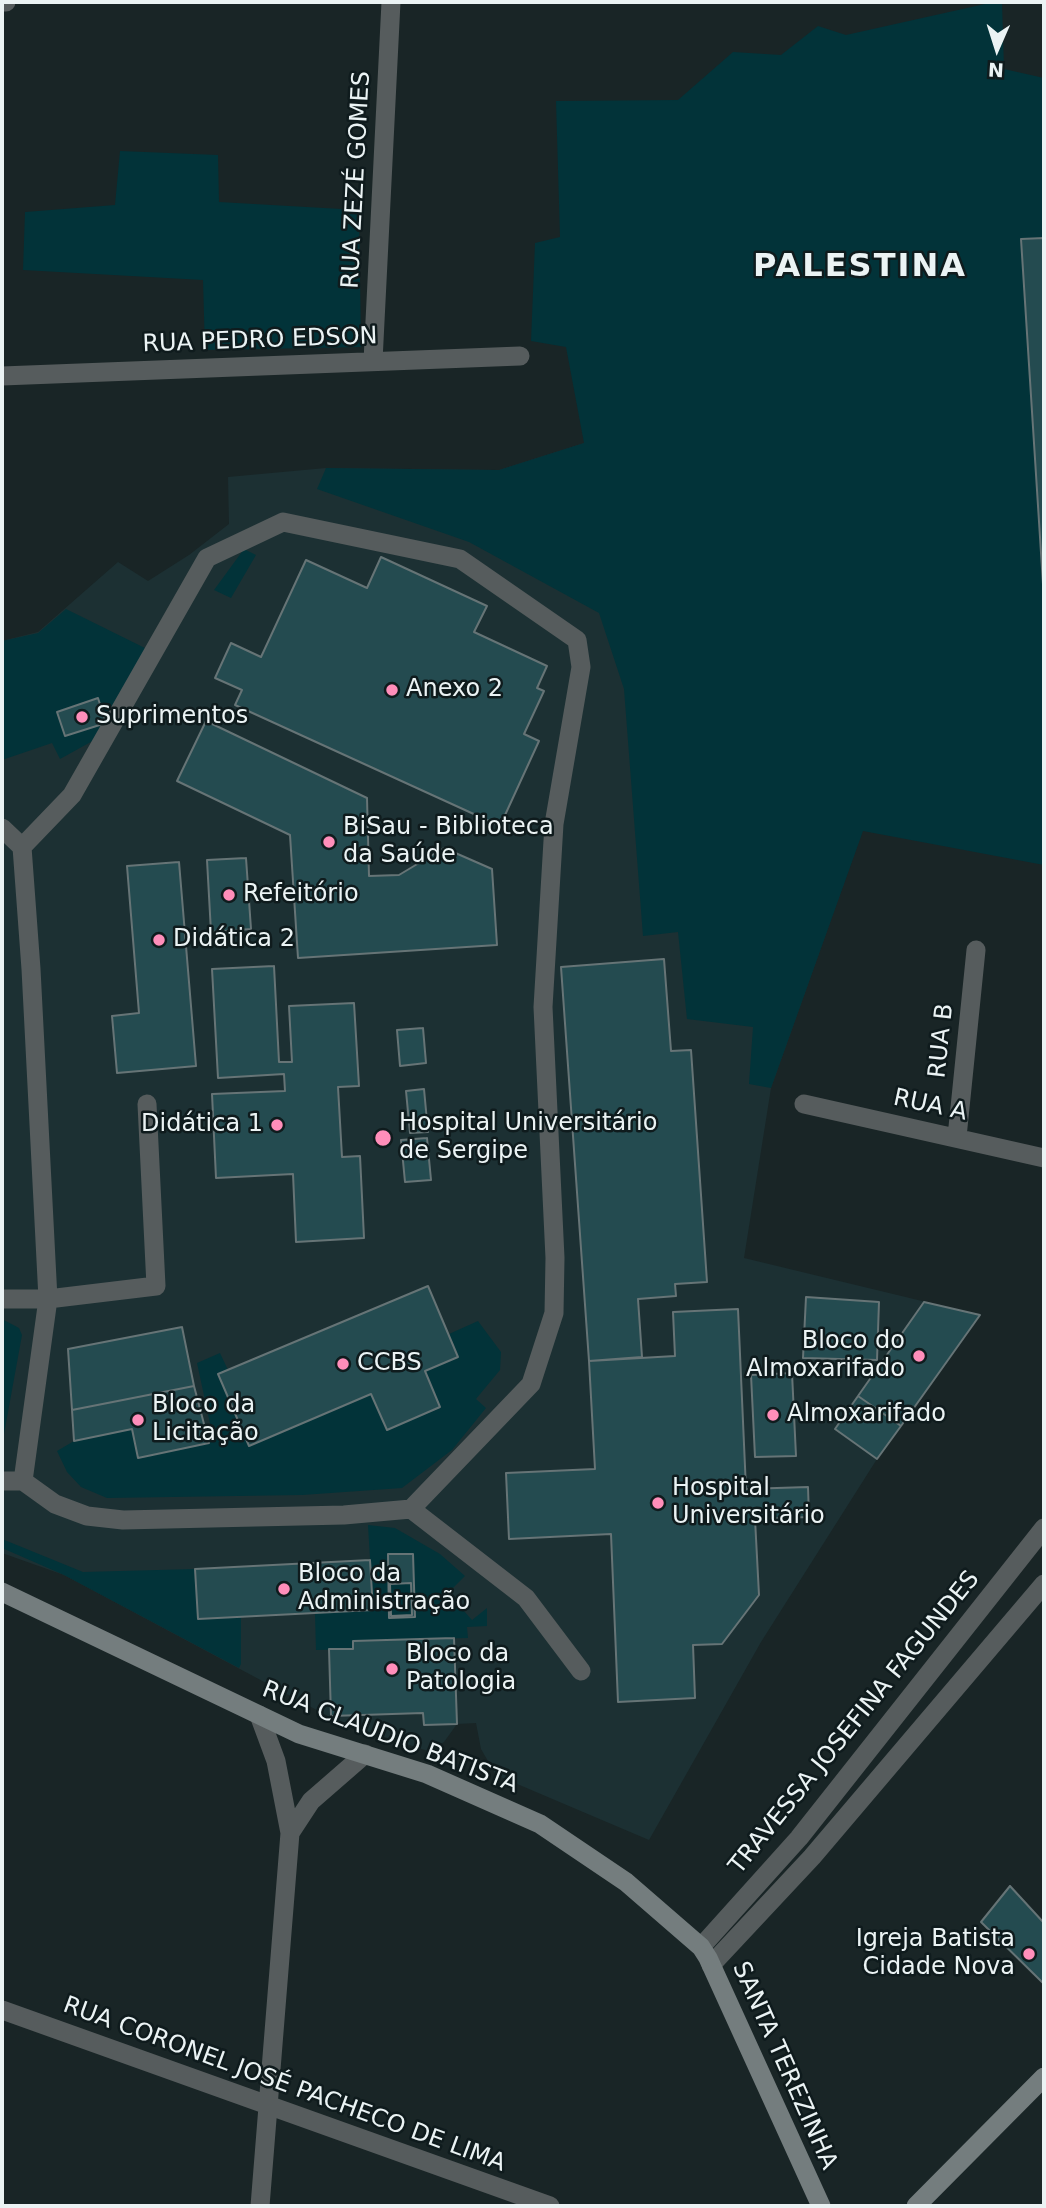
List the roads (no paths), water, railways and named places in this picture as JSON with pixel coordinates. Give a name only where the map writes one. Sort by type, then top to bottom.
[{"type":"main road","name":"RUA CLAUDIO BATISTA","points":[[2,1592],[299,1734],[427,1774],[540,1824],[626,1882],[701,1947]]},
{"type":"main road","name":"SANTA TEREZINHA","points":[[701,1947],[821,2206]]},
{"type":"main road","points":[[916,2206],[1043,2082]]},
{"type":"street","name":"RUA ZEZÉ GOMES","points":[[373,361],[391,2]]},
{"type":"street","name":"RUA PEDRO EDSON","points":[[2,376],[520,356]]},
{"type":"street","points":[[2,1481],[23,1481],[55,1504],[87,1516],[123,1520],[344,1515],[411,1509],[531,1384],[554,1313],[555,1258],[543,1007],[554,824],[581,667],[576,640],[460,559],[283,522],[207,558],[72,795],[22,848]]},
{"type":"street","points":[[2,828],[22,848],[48,1299],[23,1481]]},
{"type":"street","name":"RUA B","points":[[957,1137],[976,950]]},
{"type":"street","points":[[2,1299],[48,1299],[156,1286],[147,1104]]},
{"type":"street","name":"RUA A","points":[[804,1104],[1044,1158]]},
{"type":"street","points":[[411,1509],[526,1598],[581,1671]]},
{"type":"street","name":"TRAVESSA JOSEFINA FAGUNDES","points":[[701,1947],[807,1827],[1044,1528]]},
{"type":"street","points":[[711,1965],[812,1857],[1044,1584]]},
{"type":"street","points":[[259,1715],[276,1761],[290,1833],[260,2206]]},
{"type":"street","points":[[290,1833],[311,1801],[365,1754]]},
{"type":"street","name":"RUA CORONEL JOSÉ PACHECO DE LIMA","points":[[2,2010],[550,2206]]},
{"type":"place","name":"Anexo 2","points":[[392,690]]},
{"type":"place","name":"Suprimentos","points":[[82,717]]},
{"type":"place","name":"BiSau - Biblioteca da Saúde","points":[[329,842]]},
{"type":"place","name":"Refeitório","points":[[229,895]]},
{"type":"place","name":"Didática 2","points":[[159,940]]},
{"type":"place","name":"Didática 1","points":[[277,1125]]},
{"type":"place","name":"Hospital Universitário de Sergipe","points":[[383,1138]]},
{"type":"place","name":"Bloco do Almoxarifado","points":[[919,1356]]},
{"type":"place","name":"CCBS","points":[[343,1364]]},
{"type":"place","name":"Almoxarifado","points":[[773,1415]]},
{"type":"place","name":"Bloco da Licitação","points":[[138,1420]]},
{"type":"place","name":"Hospital Universitário","points":[[658,1503]]},
{"type":"place","name":"Bloco da Administração","points":[[284,1589]]},
{"type":"place","name":"Bloco da Patologia","points":[[392,1669]]},
{"type":"place","name":"Igreja Batista Cidade Nova","points":[[1029,1954]]},
{"type":"district","name":"PALESTINA","points":[[860,268]]}]
